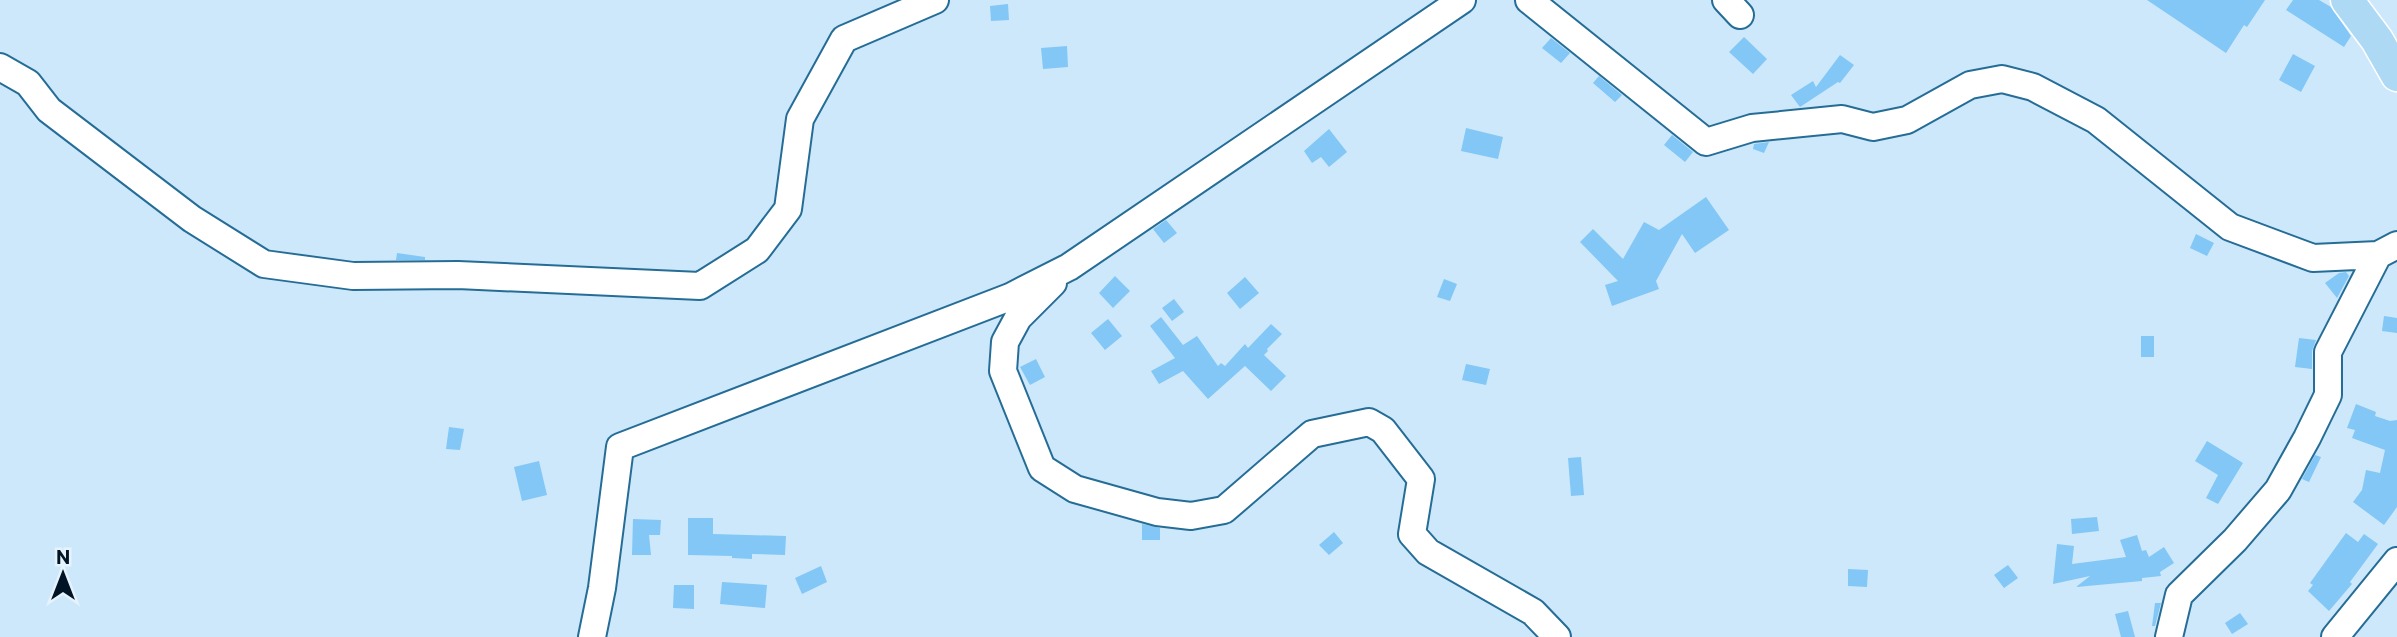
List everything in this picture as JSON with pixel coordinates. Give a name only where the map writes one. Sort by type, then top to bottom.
[{"type":"main road","points":[[2347,0],[2377,40],[2397,75]]},
{"type":"street","points":[[0,66],[28,83],[49,110],[192,219],[264,264],[353,276],[458,275],[700,286],[757,250],[788,209],[800,119],[844,39],[935,0]]},
{"type":"street","points":[[592,637],[602,588],[620,447],[1010,297],[1069,267],[1462,0]]},
{"type":"street","points":[[1529,0],[1706,142],[1752,128],[1842,119],[1873,127],[1907,120],[1970,85],[2002,79],[2033,87],[2096,120],[2230,227],[2313,258],[2388,250]]},
{"type":"street","points":[[2169,637],[2179,595],[2235,540],[2278,490],[2328,395],[2328,352],[2388,250]]},
{"type":"street","points":[[1069,267],[1018,318],[1005,342],[1003,371],[1042,468],[1075,489],[1157,512],[1191,516],[1224,510],[1312,435],[1369,422],[1383,430],[1421,479],[1412,534],[1428,552],[1533,612],[1557,637]]},
{"type":"street","points":[[2335,637],[2397,561]]},
{"type":"building","points":[[2147,0],[2265,0],[2226,53]]},
{"type":"building","points":[[2293,0],[2319,0],[2331,7],[2351,36],[2344,47],[2286,10]]},
{"type":"building","points":[[1008,4],[1009,20],[991,21],[990,6]]},
{"type":"building","points":[[1744,37],[1767,59],[1753,74],[1729,52]]},
{"type":"building","points":[[1551,38],[1570,53],[1561,63],[1542,48]]},
{"type":"building","points":[[1067,46],[1068,67],[1043,69],[1041,48]]},
{"type":"building","points":[[2293,54],[2315,66],[2301,92],[2279,80]]},
{"type":"building","points":[[1840,55],[1854,65],[1840,83],[1800,107],[1791,95],[1813,81],[1816,87]]},
{"type":"building","points":[[1599,76],[1622,95],[1615,102],[1593,83]]},
{"type":"building","points":[[1466,128],[1503,137],[1498,159],[1461,151]]},
{"type":"building","points":[[1329,129],[1347,152],[1329,167],[1321,157],[1312,163],[1304,151]]},
{"type":"building","points":[[1672,135],[1693,152],[1685,162],[1664,145]]},
{"type":"building","points":[[1769,142],[1764,153],[1753,149],[1754,144]]},
{"type":"building","points":[[1706,197],[1729,230],[1695,253],[1682,234],[1656,281],[1659,289],[1612,306],[1605,285],[1618,281],[1580,242],[1593,229],[1623,259],[1644,222],[1659,230]]},
{"type":"building","points":[[1166,220],[1177,233],[1164,243],[1153,229]]},
{"type":"building","points":[[2196,234],[2214,243],[2207,256],[2190,248]]},
{"type":"building","points":[[397,253],[425,257],[425,260],[396,260]]},
{"type":"building","points":[[2346,272],[2349,276],[2337,298],[2325,283],[2339,273]]},
{"type":"building","points":[[1115,276],[1130,291],[1113,308],[1099,293]]},
{"type":"building","points":[[1245,277],[1259,293],[1240,309],[1227,293]]},
{"type":"building","points":[[1444,279],[1457,284],[1450,301],[1437,297]]},
{"type":"building","points":[[1174,299],[1184,312],[1172,321],[1162,308]]},
{"type":"building","points":[[2384,316],[2397,318],[2397,333],[2382,331]]},
{"type":"building","points":[[1161,317],[1183,345],[1197,336],[1218,366],[1221,363],[1225,366],[1245,344],[1248,348],[1271,324],[1282,334],[1264,355],[1286,376],[1271,391],[1245,366],[1208,399],[1183,371],[1159,384],[1151,371],[1175,358],[1150,326]]},
{"type":"building","points":[[1108,319],[1122,336],[1105,350],[1091,333]]},
{"type":"building","points":[[2141,336],[2154,336],[2154,357],[2141,357]]},
{"type":"building","points":[[2299,338],[2316,340],[2312,351],[2312,369],[2295,367]]},
{"type":"building","points":[[1036,359],[1045,377],[1030,385],[1020,367]]},
{"type":"building","points":[[1466,364],[1490,369],[1486,385],[1462,380]]},
{"type":"building","points":[[2356,404],[2376,412],[2375,416],[2390,421],[2397,420],[2397,507],[2384,525],[2353,502],[2362,490],[2366,470],[2380,473],[2385,450],[2352,438],[2355,430],[2347,428]]},
{"type":"building","points":[[449,427],[464,429],[460,450],[446,449]]},
{"type":"building","points":[[2207,441],[2243,463],[2218,504],[2206,498],[2218,475],[2195,461]]},
{"type":"building","points":[[2315,455],[2321,457],[2309,482],[2302,479]]},
{"type":"building","points":[[1581,457],[1584,495],[1571,496],[1568,458]]},
{"type":"building","points":[[539,461],[547,495],[522,501],[514,467]]},
{"type":"building","points":[[2097,517],[2099,531],[2072,534],[2071,519]]},
{"type":"building","points":[[688,518],[713,518],[713,534],[786,536],[785,555],[752,554],[752,559],[688,555]]},
{"type":"building","points":[[633,519],[661,520],[660,535],[649,535],[651,555],[632,555]]},
{"type":"building","points":[[1142,524],[1160,528],[1160,540],[1142,540]]},
{"type":"building","points":[[1334,532],[1343,543],[1329,555],[1319,545]]},
{"type":"building","points":[[2346,533],[2358,542],[2364,534],[2378,544],[2350,582],[2352,584],[2329,611],[2308,591],[2313,585],[2310,583]]},
{"type":"building","points":[[2137,535],[2142,551],[2146,550],[2149,557],[2164,547],[2174,563],[2160,572],[2161,576],[2142,578],[2142,581],[2076,587],[2090,576],[2053,584],[2057,544],[2074,546],[2072,564],[2126,557],[2120,540]]},
{"type":"building","points":[[2008,565],[2018,578],[2004,588],[1994,575]]},
{"type":"building","points":[[821,566],[827,582],[802,594],[795,578]]},
{"type":"building","points":[[1848,569],[1868,570],[1867,587],[1848,586]]},
{"type":"building","points":[[722,582],[767,585],[765,608],[720,604]]},
{"type":"building","points":[[674,585],[694,585],[694,609],[673,608]]},
{"type":"building","points":[[2155,603],[2161,603],[2155,626],[2152,626]]},
{"type":"building","points":[[2128,611],[2135,637],[2121,637],[2115,614]]},
{"type":"building","points":[[2240,613],[2248,624],[2232,634],[2225,623]]}]
